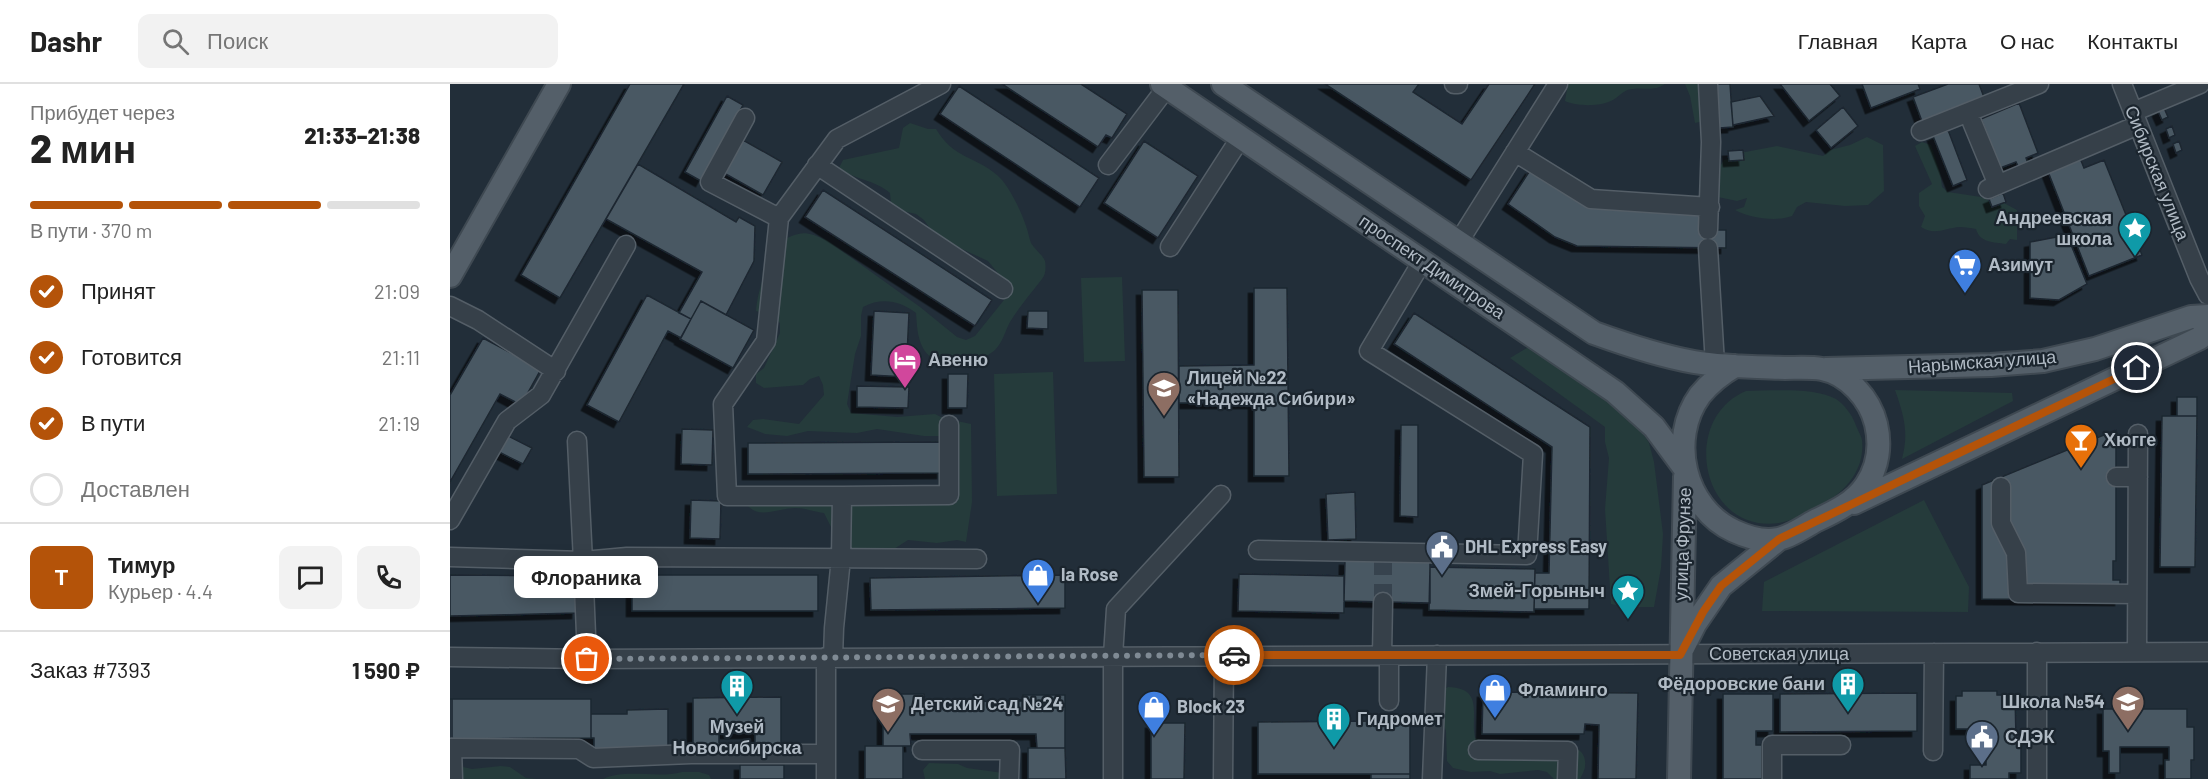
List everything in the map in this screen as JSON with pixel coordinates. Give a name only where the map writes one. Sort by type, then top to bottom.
[{"type":"main road","points":[[450,276],[559,84]]},
{"type":"main road","name":"проспект Димитрова","points":[[1223,84],[1594,333],[1654,354],[1725,365]]},
{"type":"main road","name":"проспект Димитрова","points":[[1165,85],[1615,392],[1654,427],[1685,469]]},
{"type":"main road","name":"Нарымская улица","points":[[1822,369],[1991,365],[2043,361],[2096,349],[2191,317],[2208,316]]},
{"type":"main road","points":[[1839,510],[1854,499],[1866,485],[1879,451],[1874,416],[1866,399],[1839,375],[1822,369],[1725,365],[1692,409],[1684,438],[1685,469],[1697,497],[1717,520],[1743,535],[1758,539],[1779,539],[2200,338],[2208,328]]},
{"type":"main road","name":"улица Фрунзе","points":[[1679,779],[1685,469]]},
{"type":"main road","name":"улица Фрунзе","points":[[1680,655],[1703,612],[1721,586],[1779,539]]},
{"type":"street","points":[[941,84],[837,139],[779,218],[766,341],[723,404],[726,496],[949,495],[949,425]]},
{"type":"street","points":[[1458,243],[1558,84]]},
{"type":"street","points":[[1708,84],[1711,142],[1708,239],[1725,365]]},
{"type":"street","points":[[1921,131],[2039,84]]},
{"type":"street","name":"Сибирская улица","points":[[2122,84],[2199,279],[2208,295]]},
{"type":"street","points":[[1972,122],[1993,187],[2200,84]]},
{"type":"street","points":[[1108,165],[1165,85]]},
{"type":"street","points":[[745,118],[710,182],[779,218]]},
{"type":"street","points":[[1170,247],[1240,137]]},
{"type":"street","points":[[1515,152],[1591,199],[1710,207]]},
{"type":"street","points":[[817,165],[1004,289]]},
{"type":"street","points":[[450,520],[507,421],[541,395],[626,245]]},
{"type":"street","points":[[1258,550],[1383,556],[1527,555],[1533,454],[1369,351],[1423,260]]},
{"type":"street","points":[[450,306],[478,320],[556,371]]},
{"type":"street","points":[[2137,652],[2138,434]]},
{"type":"street","points":[[576,441],[587,659]]},
{"type":"street","points":[[2116,477],[2138,477]]},
{"type":"street","points":[[2001,487],[2001,524],[2016,553],[2018,593],[2137,594]]},
{"type":"street","points":[[1113,779],[1113,656],[1116,609],[1221,495]]},
{"type":"street","points":[[826,779],[830,657],[841,558],[842,496]]},
{"type":"street","points":[[450,557],[583,561],[627,557],[977,559]]},
{"type":"street","points":[[1383,602],[1389,701]]},
{"type":"street","points":[[2037,652],[2037,779]]},
{"type":"street","name":"Советская улица","points":[[450,657],[587,659],[2208,652]]},
{"type":"street","points":[[1933,752],[1934,653]]},
{"type":"street","points":[[1223,779],[1224,655]]},
{"type":"street","points":[[1432,779],[1437,655]]},
{"type":"street","points":[[1772,779],[1772,745],[1841,745]]},
{"type":"street","points":[[453,779],[451,748],[579,749],[593,758],[691,754],[826,754]]},
{"type":"street","points":[[922,750],[1010,750],[1009,779]]},
{"type":"street","points":[[1478,750],[1568,751],[1567,779]]},
{"type":"green space","points":[[1568,84],[1665,84],[1653,89],[1628,90],[1611,101],[1591,105],[1565,101]]},
{"type":"green space","points":[[1685,84],[1711,84],[1704,121],[1695,123],[1690,96]]},
{"type":"green space","points":[[910,123],[936,129],[957,152],[989,169],[1001,179],[1018,206],[1031,243],[1044,259],[1046,268],[1043,277],[1008,325],[998,347],[972,364],[944,363],[932,358],[923,348],[920,340],[916,313],[904,306],[884,301],[863,307],[861,336],[855,354],[847,404],[851,413],[897,417],[935,414],[971,424],[972,502],[966,542],[957,540],[937,543],[908,540],[883,556],[854,551],[841,536],[833,531],[824,513],[796,508],[760,512],[754,511],[744,500],[938,485],[952,472],[943,436],[924,436],[877,429],[857,433],[808,431],[787,436],[765,434],[747,427],[753,420],[763,419],[799,424],[824,395],[819,376],[803,385],[764,388],[756,383],[756,374],[764,368],[780,333],[780,323],[773,316],[756,311],[761,285],[776,243],[802,233],[828,241],[920,307],[957,337],[966,340],[975,336],[1009,291],[1006,283],[988,261],[936,237],[924,220],[916,214],[898,210],[891,203],[890,193],[884,188],[839,168],[843,160],[899,148],[903,128]]},
{"type":"green space","points":[[1867,137],[1883,145],[1884,191],[1868,205],[1845,206],[1806,202],[1797,207],[1792,216],[1771,219],[1755,217],[1735,210],[1744,207],[1747,198],[1737,201],[1718,197],[1718,170],[1724,160],[1740,153],[1777,146],[1823,156],[1830,150],[1850,145]]},
{"type":"green space","points":[[1922,142],[1931,145],[1940,172],[1942,187],[1948,192],[1981,197],[1992,202],[2002,202],[2017,210],[2017,240],[2010,239],[2006,244],[1984,239],[1976,229],[1960,227],[1931,231],[1921,227],[1925,216],[1919,206],[1919,193],[1932,184],[1915,146]]},
{"type":"green space","points":[[1122,277],[1125,361],[1084,362],[1081,278]]},
{"type":"green space","points":[[1532,345],[1595,387],[1641,430],[1649,443],[1654,462],[1663,534],[1661,568],[1654,607],[1626,607],[1611,604],[1605,509],[1609,458],[1605,442],[1605,427],[1510,358]]},
{"type":"green space","points":[[1053,372],[1057,494],[997,496],[994,374]]},
{"type":"green space","points":[[1792,390],[1816,393],[1827,395],[1842,404],[1854,420],[1861,438],[1861,459],[1849,483],[1829,500],[1779,523],[1752,522],[1732,511],[1717,493],[1708,472],[1706,448],[1712,425],[1725,405],[1746,391]]},
{"type":"green space","points":[[1895,390],[2012,393],[2013,401],[1902,459],[1905,440],[1904,424]]},
{"type":"green space","points":[[1924,500],[1969,587],[1968,612],[1762,611],[1764,582]]},
{"type":"green space","points":[[1448,687],[1467,692],[1471,698],[1474,705],[1475,738],[1512,744],[1569,745],[1578,749],[1584,756],[1585,768],[1580,779],[1554,779],[1547,772],[1538,770],[1500,774],[1453,768],[1447,761],[1446,731],[1438,709],[1441,691]]},
{"type":"green space","points":[[929,763],[958,764],[967,768],[1003,773],[1010,779],[925,779],[923,770]]},
{"type":"green space","points":[[454,765],[472,769],[510,767],[526,778],[537,779],[450,779]]},
{"type":"green space","points":[[699,772],[709,775],[711,779],[603,779],[622,774]]},
{"type":"building","points":[[630,84],[684,84],[560,298],[521,275]]},
{"type":"building","points":[[1002,84],[1081,84],[1127,114],[1112,138],[1106,135],[1098,147]]},
{"type":"building","points":[[1325,84],[1419,84],[1413,92],[1462,124],[1489,84],[1535,84],[1471,180]]},
{"type":"building","points":[[1716,84],[1730,84],[1733,127],[1719,128]]},
{"type":"building","points":[[1780,84],[1830,84],[1840,96],[1809,121]]},
{"type":"building","points":[[1862,84],[1918,84],[1920,89],[1871,108]]},
{"type":"building","points":[[1948,84],[1979,84],[1985,100],[1923,124],[1913,97]]},
{"type":"building","points":[[959,86],[1099,178],[1080,207],[940,114]]},
{"type":"building","points":[[727,96],[743,105],[701,181],[685,172]]},
{"type":"building","points":[[1760,96],[1774,116],[1733,125],[1731,102]]},
{"type":"building","points":[[2019,103],[2038,153],[2026,158],[2029,166],[2020,170],[2016,162],[2000,168],[1981,119]]},
{"type":"building","points":[[1843,107],[1858,126],[1831,148],[1816,130]]},
{"type":"building","points":[[2164,108],[2168,117],[2162,120],[2158,111]]},
{"type":"building","points":[[2172,126],[2175,135],[2169,138],[2166,129]]},
{"type":"building","points":[[1948,130],[1967,180],[1953,186],[1933,136]]},
{"type":"building","points":[[743,140],[782,162],[763,195],[724,173]]},
{"type":"building","points":[[1144,141],[1198,176],[1158,238],[1104,203]]},
{"type":"building","points":[[2179,141],[2182,150],[2176,153],[2173,144]]},
{"type":"building","points":[[1743,150],[1744,160],[1729,161],[1728,151]]},
{"type":"building","points":[[2078,153],[2084,168],[2104,160],[2142,255],[2089,276],[2047,169]]},
{"type":"building","points":[[638,164],[736,222],[739,217],[755,226],[754,261],[726,315],[701,301],[691,319],[679,313],[702,272],[606,219]]},
{"type":"building","points":[[1531,169],[1593,207],[1700,209],[1700,230],[1726,230],[1726,248],[1577,246],[1555,237],[1508,204]]},
{"type":"building","points":[[823,190],[992,300],[975,326],[805,217]]},
{"type":"building","points":[[2003,193],[2006,202],[1992,207],[1989,199]]},
{"type":"building","points":[[2067,235],[2087,284],[2059,300],[2030,298],[2030,242]]},
{"type":"building","points":[[1254,288],[1287,288],[1289,476],[1254,476],[1254,403],[1179,403],[1179,366],[1254,365]]},
{"type":"building","points":[[1142,290],[1178,290],[1179,477],[1144,477]]},
{"type":"building","points":[[647,295],[691,319],[681,338],[668,331],[619,422],[587,405]]},
{"type":"building","points":[[701,301],[754,330],[733,368],[680,339]]},
{"type":"building","points":[[874,311],[909,313],[906,377],[871,375]]},
{"type":"building","points":[[1028,311],[1048,311],[1048,329],[1027,328]]},
{"type":"building","points":[[1414,313],[1590,427],[1589,609],[1534,609],[1535,573],[1549,573],[1552,447],[1394,344]]},
{"type":"building","points":[[483,338],[541,369],[521,405],[500,394],[450,482],[450,395]]},
{"type":"building","points":[[948,374],[968,374],[967,408],[948,408]]},
{"type":"building","points":[[857,386],[909,387],[908,408],[857,407]]},
{"type":"building","points":[[2177,397],[2197,397],[2197,416],[2177,416]]},
{"type":"building","points":[[2162,416],[2197,416],[2195,567],[2160,567]]},
{"type":"building","points":[[1401,425],[1418,425],[1418,517],[1400,516]]},
{"type":"building","points":[[682,429],[713,430],[712,465],[681,464]]},
{"type":"building","points":[[2116,430],[2116,561],[2113,561],[2113,580],[2120,580],[2120,600],[1982,599],[1982,485]]},
{"type":"building","points":[[508,436],[532,448],[523,464],[499,452]]},
{"type":"building","points":[[942,442],[942,473],[748,474],[748,443]]},
{"type":"building","points":[[1355,492],[1356,539],[1328,540],[1326,494]]},
{"type":"building","points":[[691,500],[721,501],[720,539],[690,538]]},
{"type":"building","points":[[1345,560],[1430,562],[1430,603],[1344,601]]},
{"type":"building","points":[[1430,567],[1535,569],[1534,612],[1429,610]]},
{"type":"building","points":[[1239,574],[1344,576],[1344,613],[1238,611]]},
{"type":"building","points":[[450,575],[578,576],[577,613],[450,616]]},
{"type":"building","points":[[632,575],[818,575],[818,611],[632,611]]},
{"type":"building","points":[[1065,575],[1065,608],[871,610],[870,578]]},
{"type":"building","points":[[1962,691],[1997,691],[1997,695],[2015,695],[2016,740],[2021,740],[2021,773],[2009,773],[2009,779],[1970,779],[1970,765],[1986,765],[1986,751],[1991,751],[1991,735],[1986,735],[1986,729],[1956,729],[1956,696],[1962,696]]},
{"type":"building","points":[[1483,692],[1638,693],[1636,779],[1598,779],[1599,725],[1585,724],[1584,734],[1482,734]]},
{"type":"building","name":"Фёдоровские бани","points":[[1917,693],[1917,731],[1780,732],[1780,694]]},
{"type":"building","points":[[883,694],[924,694],[925,702],[1023,701],[1023,695],[1065,695],[1065,748],[1037,748],[1036,734],[910,734],[911,746],[883,746]]},
{"type":"building","points":[[1723,694],[1773,694],[1773,731],[1756,731],[1756,745],[1762,745],[1762,779],[1723,779]]},
{"type":"building","name":"Музей Новосибирска","points":[[781,697],[781,746],[755,746],[755,733],[719,733],[719,745],[693,746],[693,698]]},
{"type":"building","points":[[450,699],[452,699],[452,739],[450,739]]},
{"type":"building","points":[[452,699],[591,699],[591,738],[452,739]]},
{"type":"building","points":[[668,709],[668,753],[594,753],[594,738],[591,738],[591,714],[627,714],[627,710]]},
{"type":"building","points":[[2103,709],[2187,709],[2187,727],[2194,727],[2194,760],[2191,760],[2191,779],[2165,779],[2165,760],[2169,760],[2169,747],[2120,747],[2120,773],[2109,773],[2109,751],[2103,751]]},
{"type":"building","name":"Гидромет","points":[[1410,721],[1410,774],[1258,774],[1258,722]]},
{"type":"building","points":[[1151,723],[1185,723],[1184,779],[1151,779]]},
{"type":"building","points":[[865,746],[903,746],[903,779],[865,779]]},
{"type":"building","points":[[1028,748],[1065,748],[1066,779],[1028,779]]},
{"type":"building","points":[[740,765],[784,765],[784,779],[740,779]]},
{"type":"building","points":[[1371,774],[1410,774],[1410,779],[1371,779]]},
{"type":"tunnel","points":[[1383,561],[1383,602]]},
{"type":"way so far","points":[[587,659],[1234,655]]},
{"type":"place","name":"Андреевская школа","points":[[2135,257]]},
{"type":"place","name":"Азимут","points":[[1965,294]]},
{"type":"place","name":"Авеню","points":[[905,389]]},
{"type":"place","name":"Лицей №22 «Надежда Сибири»","points":[[1164,417]]},
{"type":"place","name":"Хюгге","points":[[2081,469]]},
{"type":"place","name":"DHL Express Easy","points":[[1442,576]]},
{"type":"place","name":"la Rose","points":[[1038,604]]},
{"type":"place","name":"Змей-Горыныч","points":[[1628,620]]},
{"type":"place","name":"Флораника","points":[[587,659]]},
{"type":"place","name":"Фёдоровские бани","points":[[1848,713]]},
{"type":"place","name":"Музей Новосибирска","points":[[737,715]]},
{"type":"place","name":"Фламинго","points":[[1495,719]]},
{"type":"place","name":"Школа №54","points":[[2128,731]]},
{"type":"place","name":"Детский сад №24","points":[[888,733]]},
{"type":"place","name":"Block 23","points":[[1154,736]]},
{"type":"place","name":"Гидромет","points":[[1334,748]]},
{"type":"place","name":"СДЭК","points":[[1982,766]]},
{"type":"route","points":[[1234,655],[1680,655],[1695,624],[1721,586],[1779,539],[2137,368]]}]
